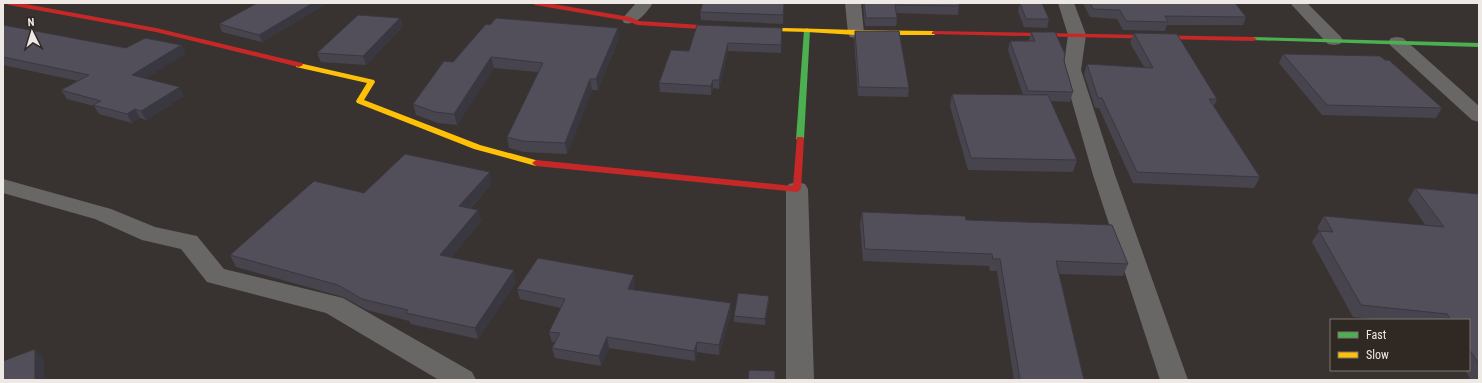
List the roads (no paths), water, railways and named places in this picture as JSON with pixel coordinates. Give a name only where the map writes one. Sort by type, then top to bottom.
[{"type":"street","points":[[9,3],[156,30],[371,82],[360,101],[477,147],[535,163],[797,189]]},
{"type":"street","points":[[535,3],[630,19],[637,23],[747,30],[1334,40],[1479,45]]},
{"type":"street","points":[[630,19],[645,3]]},
{"type":"street","points":[[853,3],[856,33]]},
{"type":"street","points":[[1066,3],[1077,35],[1072,70],[1104,175],[1174,380]]},
{"type":"street","points":[[1298,3],[1334,40]]},
{"type":"street","points":[[800,380],[797,189],[807,30]]},
{"type":"street","points":[[1397,42],[1479,116]]},
{"type":"street","points":[[3,186],[103,214],[150,234],[190,242],[216,276],[334,305],[462,380]]}]
